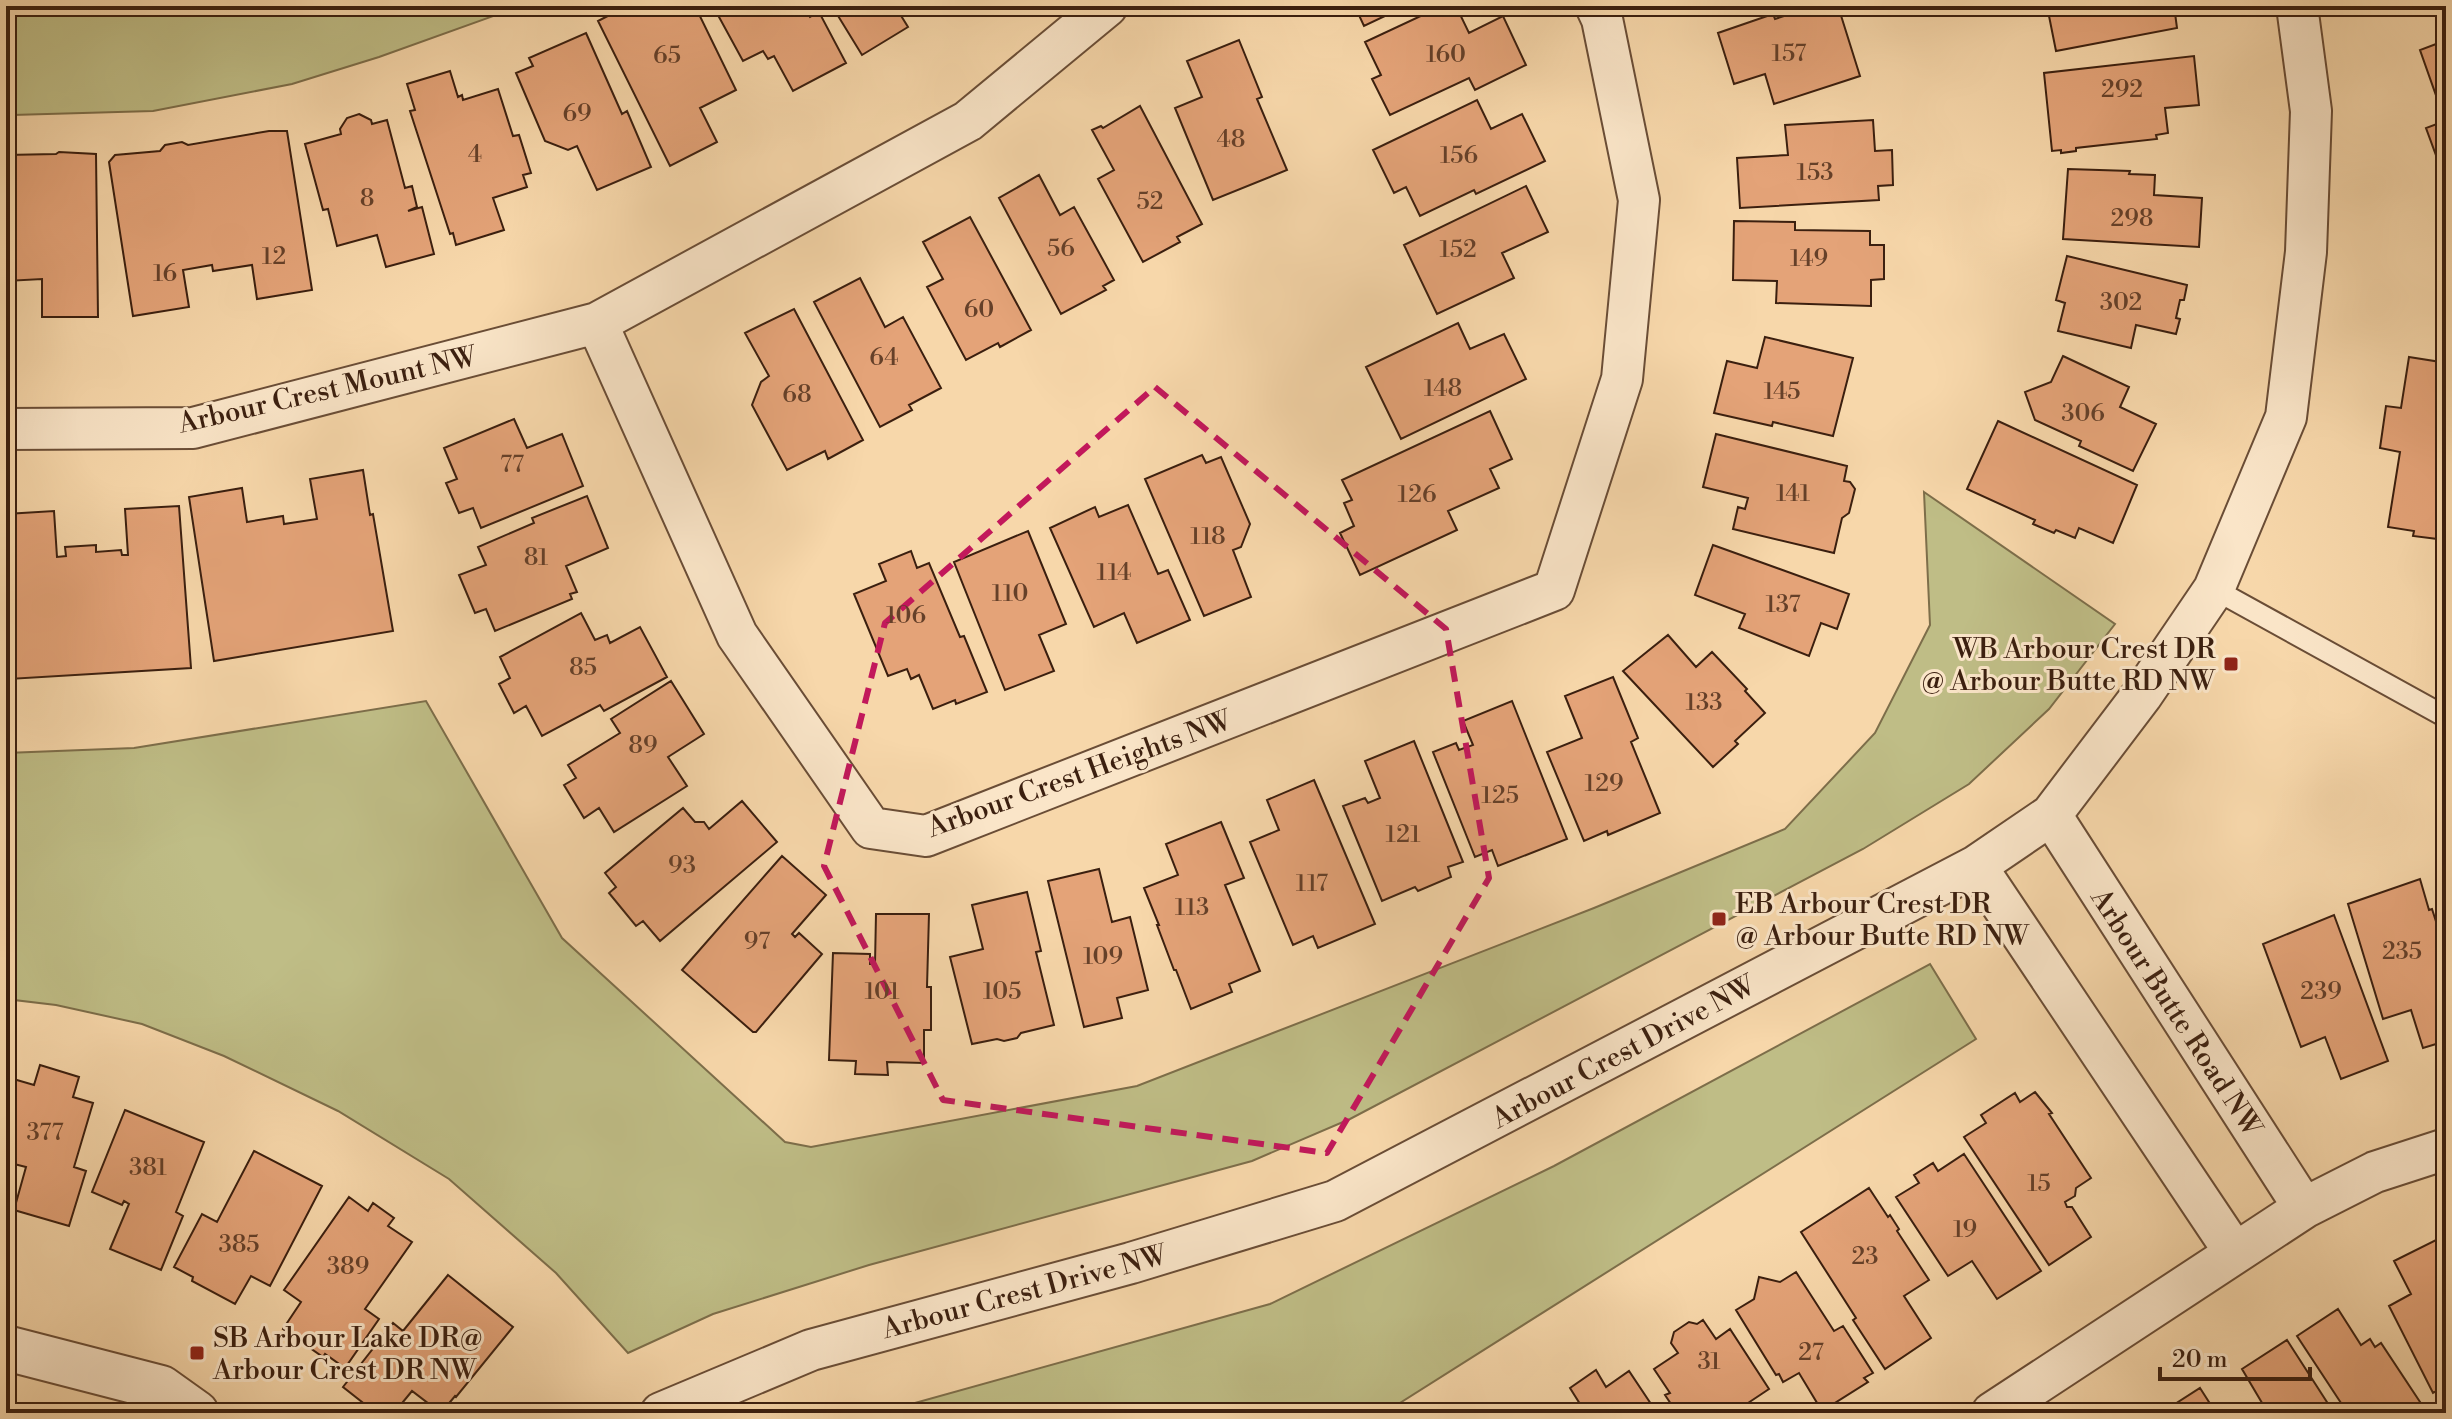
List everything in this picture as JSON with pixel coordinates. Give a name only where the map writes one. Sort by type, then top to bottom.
[{"type":"street","points":[[597,323],[968,121],[1107,6]]},
{"type":"street","name":"Arbour Crest Heights NW","points":[[597,323],[737,635],[871,828],[926,836],[1554,590],[1622,379],[1639,200],[1602,19],[1596,6]]},
{"type":"street","name":"Arbour Crest Drive NW","points":[[661,1413],[811,1350],[1131,1263],[1335,1201],[1976,866],[2051,815],[2142,695],[2214,589],[2286,417],[2306,252],[2311,111],[2297,6]]},
{"type":"street","name":"Arbour Crest Mount NW","points":[[6,429],[193,428],[597,323]]},
{"type":"street","name":"Arbour Butte Road NW","points":[[2051,815],[2304,1208]]},
{"type":"street","points":[[1976,866],[2235,1253]]},
{"type":"street","points":[[1992,1413],[2304,1208],[2375,1172],[2446,1149]]},
{"type":"street","points":[[6,1348],[161,1388],[196,1413]]},
{"type":"lane","points":[[2214,589],[2446,717]]},
{"type":"highlighted area","points":[[1155,387],[1446,629],[1489,878],[1327,1153],[943,1100],[824,866],[885,623]]},
{"type":"shaded area","points":[[6,6],[521,6],[379,57],[292,84],[153,111],[12,115],[6,114]]},
{"type":"shaded area","points":[[1924,492],[2115,624],[2049,709],[1969,784],[1863,849],[1350,1119],[1252,1161],[869,1265],[713,1314],[628,1353],[556,1273],[449,1179],[338,1111],[224,1056],[142,1024],[56,1005],[6,999],[6,753],[134,748],[426,701],[562,938],[785,1142],[811,1147],[1137,1086],[1594,908],[1785,829],[1875,733],[1930,625]]},
{"type":"shaded area","points":[[1930,964],[1976,1039],[1384,1413],[879,1413],[1270,1304],[1554,1166]]},
{"type":"building","points":[[627,6],[695,6],[736,90],[700,108],[717,142],[670,166],[598,21]]},
{"type":"building","points":[[713,6],[804,6],[810,17],[819,12],[846,63],[793,91],[774,56],[768,59],[763,51],[743,61]]},
{"type":"building","points":[[832,6],[895,6],[908,27],[862,55]]},
{"type":"building","points":[[1340,6],[1406,6],[1364,26],[1358,13]]},
{"type":"building","points":[[1442,6],[1456,6],[1469,33],[1503,16],[1526,65],[1475,90],[1469,78],[1390,115],[1372,79],[1381,75],[1365,42]]},
{"type":"building","points":[[1815,6],[1838,6],[1860,76],[1774,104],[1765,74],[1734,84],[1718,33],[1773,14],[1775,19]]},
{"type":"building","points":[[2055,6],[2169,6],[2170,14],[2175,13],[2177,28],[2056,51],[2048,11],[2055,9]]},
{"type":"building","points":[[586,33],[622,114],[627,111],[651,167],[597,190],[577,146],[568,150],[545,141],[516,73],[533,66],[529,58]]},
{"type":"building","points":[[2446,35],[2446,167],[2441,169],[2426,128],[2445,121],[2420,50],[2444,41],[2443,36]]},
{"type":"building","points":[[1239,40],[1262,97],[1257,99],[1287,170],[1213,200],[1175,108],[1202,97],[1187,61]]},
{"type":"building","points":[[2194,56],[2199,105],[2165,108],[2168,133],[2156,135],[2157,139],[2076,148],[2076,151],[2061,153],[2061,150],[2052,151],[2044,73]]},
{"type":"building","points":[[450,71],[458,97],[462,95],[463,100],[498,89],[513,136],[519,135],[531,173],[523,175],[527,187],[493,198],[504,230],[456,245],[410,111],[415,110],[407,84]]},
{"type":"building","points":[[1477,100],[1491,129],[1522,114],[1545,161],[1476,194],[1474,190],[1420,216],[1406,187],[1394,193],[1373,150]]},
{"type":"building","points":[[1140,106],[1202,224],[1177,237],[1180,242],[1143,262],[1098,179],[1114,170],[1092,130],[1103,128]]},
{"type":"building","points":[[359,114],[371,120],[372,124],[387,120],[405,188],[412,186],[417,207],[408,211],[422,207],[434,254],[386,267],[377,235],[337,246],[328,209],[323,210],[305,144],[341,134],[340,129],[347,118]]},
{"type":"building","points":[[1873,120],[1875,151],[1892,150],[1893,185],[1878,186],[1879,200],[1740,208],[1737,158],[1788,155],[1785,125]]},
{"type":"building","points":[[269,131],[287,131],[312,290],[257,299],[252,265],[213,271],[212,265],[183,270],[189,307],[133,316],[109,162],[115,155],[160,151],[165,145],[182,142],[188,145]]},
{"type":"building","points":[[59,152],[96,154],[98,317],[42,317],[42,279],[6,281],[6,155]]},
{"type":"building","points":[[2068,169],[2155,175],[2154,195],[2202,198],[2199,247],[2063,239]]},
{"type":"building","points":[[1039,175],[1060,215],[1074,207],[1114,280],[1103,286],[1106,290],[1061,314],[999,198]]},
{"type":"building","points":[[1526,186],[1548,232],[1502,253],[1514,278],[1437,314],[1404,245]]},
{"type":"building","points":[[970,217],[1031,330],[1000,347],[998,343],[966,360],[927,287],[943,279],[923,242]]},
{"type":"building","points":[[1734,221],[1795,222],[1795,230],[1870,231],[1870,245],[1884,245],[1884,279],[1871,280],[1871,306],[1776,303],[1777,281],[1733,280]]},
{"type":"building","points":[[2067,256],[2187,285],[2184,300],[2180,300],[2176,334],[2136,325],[2131,348],[2058,331],[2065,303],[2056,300]]},
{"type":"building","points":[[860,278],[885,327],[903,317],[941,388],[909,405],[912,410],[880,427],[814,302]]},
{"type":"building","points":[[794,309],[863,440],[828,459],[825,451],[787,470],[752,405],[761,382],[769,376],[745,333]]},
{"type":"building","points":[[1458,323],[1470,349],[1504,334],[1526,379],[1401,439],[1366,367]]},
{"type":"building","points":[[1765,337],[1853,358],[1833,436],[1714,413],[1727,361],[1757,368]]},
{"type":"building","points":[[2063,356],[2129,387],[2120,407],[2156,424],[2133,471],[2079,446],[2081,441],[2035,420],[2025,392],[2051,382]]},
{"type":"building","points":[[2409,357],[2441,362],[2442,357],[2446,358],[2446,540],[2413,536],[2414,531],[2388,527],[2400,452],[2380,448],[2386,406],[2401,408]]},
{"type":"building","points":[[1490,411],[1512,459],[1490,469],[1499,488],[1448,511],[1457,530],[1360,575],[1340,533],[1354,526],[1344,503],[1352,500],[1342,480]]},
{"type":"building","points":[[514,419],[527,448],[562,434],[583,486],[481,528],[473,508],[459,513],[446,483],[457,479],[444,448]]},
{"type":"building","points":[[1998,421],[2137,485],[2113,543],[2079,528],[2075,538],[2056,530],[2054,533],[2033,524],[2035,520],[1967,489]]},
{"type":"building","points":[[1716,434],[1847,466],[1844,481],[1850,482],[1855,489],[1849,513],[1842,518],[1834,553],[1733,529],[1738,507],[1745,509],[1748,498],[1703,487]]},
{"type":"building","points":[[1202,455],[1206,463],[1221,457],[1250,524],[1241,547],[1233,550],[1251,597],[1204,616],[1145,479]]},
{"type":"building","points":[[363,470],[393,631],[214,661],[189,497],[242,488],[247,522],[283,516],[284,524],[317,519],[310,479]]},
{"type":"building","points":[[587,496],[608,548],[566,566],[577,592],[570,594],[572,599],[495,631],[486,609],[475,613],[459,575],[486,565],[478,547],[534,523],[532,518]]},
{"type":"building","points":[[1128,505],[1158,574],[1168,570],[1190,620],[1137,643],[1124,613],[1094,627],[1050,528],[1095,507],[1099,517]]},
{"type":"building","points":[[179,506],[191,668],[9,679],[6,514],[54,511],[57,557],[66,556],[65,547],[96,545],[96,552],[121,550],[122,555],[128,555],[125,509]]},
{"type":"building","points":[[1028,531],[1066,624],[1039,635],[1054,671],[1005,690],[954,562]]},
{"type":"building","points":[[1713,545],[1849,594],[1837,629],[1821,623],[1809,656],[1739,628],[1745,614],[1695,595]]},
{"type":"building","points":[[911,551],[917,568],[929,563],[987,692],[933,709],[919,675],[911,679],[907,669],[888,676],[854,594],[886,581],[879,564]]},
{"type":"building","points":[[581,613],[595,640],[607,635],[610,643],[640,627],[667,677],[604,711],[600,705],[542,736],[526,706],[514,713],[499,684],[510,678],[500,657]]},
{"type":"building","points":[[1668,635],[1696,667],[1712,652],[1765,713],[1713,767],[1623,671]]},
{"type":"building","points":[[1613,677],[1638,738],[1631,742],[1660,813],[1608,835],[1607,831],[1584,841],[1547,752],[1582,738],[1565,696]]},
{"type":"building","points":[[671,681],[704,734],[668,757],[687,786],[614,832],[599,808],[584,818],[564,785],[576,778],[568,765],[620,733],[611,719]]},
{"type":"building","points":[[1512,701],[1567,839],[1498,866],[1492,850],[1475,857],[1433,752],[1456,743],[1459,750],[1473,745],[1463,721]]},
{"type":"building","points":[[1414,741],[1463,862],[1448,867],[1451,877],[1382,901],[1343,806],[1365,798],[1368,803],[1380,798],[1365,761]]},
{"type":"building","points":[[1314,780],[1375,924],[1318,948],[1313,936],[1293,945],[1250,842],[1279,830],[1267,800]]},
{"type":"building","points":[[742,801],[777,842],[660,941],[643,921],[636,926],[609,893],[616,887],[605,873],[683,808],[695,822],[704,822],[709,829]]},
{"type":"building","points":[[1221,822],[1244,878],[1225,885],[1260,971],[1229,984],[1232,992],[1191,1009],[1144,888],[1178,875],[1166,844]]},
{"type":"building","points":[[782,856],[826,895],[792,934],[795,937],[799,933],[822,954],[753,1032],[682,970]]},
{"type":"building","points":[[1099,869],[1112,922],[1130,917],[1148,990],[1117,998],[1122,1018],[1084,1027],[1048,881]]},
{"type":"building","points":[[2420,879],[2440,934],[2437,936],[2446,966],[2446,1041],[2423,1048],[2411,1010],[2383,1019],[2348,904]]},
{"type":"building","points":[[1027,892],[1041,951],[1036,952],[1054,1025],[1021,1033],[1017,1038],[972,1044],[950,957],[983,949],[972,905]]},
{"type":"building","points":[[876,914],[929,914],[927,987],[931,987],[931,1030],[924,1030],[924,1063],[887,1062],[888,1075],[855,1074],[856,1061],[829,1060],[833,953],[870,954],[870,964],[875,964]]},
{"type":"building","points":[[2334,915],[2388,1061],[2341,1079],[2325,1037],[2301,1047],[2263,944]]},
{"type":"building","points":[[40,1065],[79,1077],[73,1097],[93,1103],[74,1167],[86,1171],[69,1226],[14,1210],[26,1167],[6,1162],[6,1091],[10,1078],[34,1085]]},
{"type":"building","points":[[2035,1092],[2052,1113],[2049,1114],[2091,1178],[2076,1188],[2075,1196],[2065,1202],[2067,1207],[2072,1207],[2091,1237],[2049,1265],[1964,1137],[1986,1123],[1981,1115],[2015,1093],[2020,1102]]},
{"type":"building","points":[[125,1110],[204,1142],[176,1212],[183,1216],[161,1270],[110,1249],[129,1204],[124,1201],[122,1205],[92,1192]]},
{"type":"building","points":[[254,1151],[322,1186],[270,1286],[251,1276],[235,1304],[192,1281],[193,1277],[174,1267],[202,1214],[217,1222]]},
{"type":"building","points":[[1964,1154],[2041,1271],[1997,1299],[1972,1261],[1948,1276],[1896,1197],[1919,1183],[1914,1175],[1933,1163],[1938,1171]]},
{"type":"building","points":[[1869,1188],[1888,1217],[1890,1215],[1929,1280],[1904,1296],[1931,1338],[1885,1369],[1801,1232]]},
{"type":"building","points":[[349,1197],[368,1211],[373,1203],[394,1218],[388,1226],[412,1242],[365,1309],[379,1319],[345,1368],[325,1354],[323,1357],[283,1329],[301,1302],[284,1290]]},
{"type":"building","points":[[2436,1240],[2446,1258],[2446,1386],[2433,1393],[2389,1306],[2411,1294],[2394,1261]]},
{"type":"building","points":[[1796,1272],[1834,1331],[1843,1326],[1873,1373],[1864,1378],[1868,1382],[1822,1411],[1799,1373],[1783,1382],[1779,1374],[1776,1375],[1736,1310],[1754,1299],[1759,1277],[1780,1282]]},
{"type":"building","points":[[448,1275],[513,1327],[441,1413],[412,1391],[394,1413],[376,1413],[343,1387],[393,1323],[403,1331]]},
{"type":"building","points":[[2338,1309],[2361,1345],[2370,1339],[2375,1347],[2381,1343],[2426,1411],[2353,1413],[2347,1404],[2343,1406],[2297,1336]]},
{"type":"building","points":[[1703,1320],[1716,1339],[1730,1329],[1769,1389],[1739,1409],[1741,1413],[1677,1413],[1665,1395],[1670,1393],[1654,1369],[1678,1353],[1671,1343],[1674,1332],[1689,1322],[1697,1324]]},
{"type":"building","points":[[2287,1340],[2334,1413],[2268,1413],[2242,1369]]},
{"type":"building","points":[[1596,1370],[1606,1387],[1629,1371],[1657,1413],[1566,1413],[1580,1404],[1570,1388]]},
{"type":"building","points":[[2200,1388],[2216,1413],[2161,1413]]},
{"type":"place","name":"WB Arbour Crest DR @ Arbour Butte RD NW","points":[[2231,664]]},
{"type":"place","name":"EB Arbour Crest DR @ Arbour Butte RD NW","points":[[1719,919]]},
{"type":"place","name":"SB Arbour Lake DR@ Arbour Crest DR NW","points":[[197,1353]]}]
